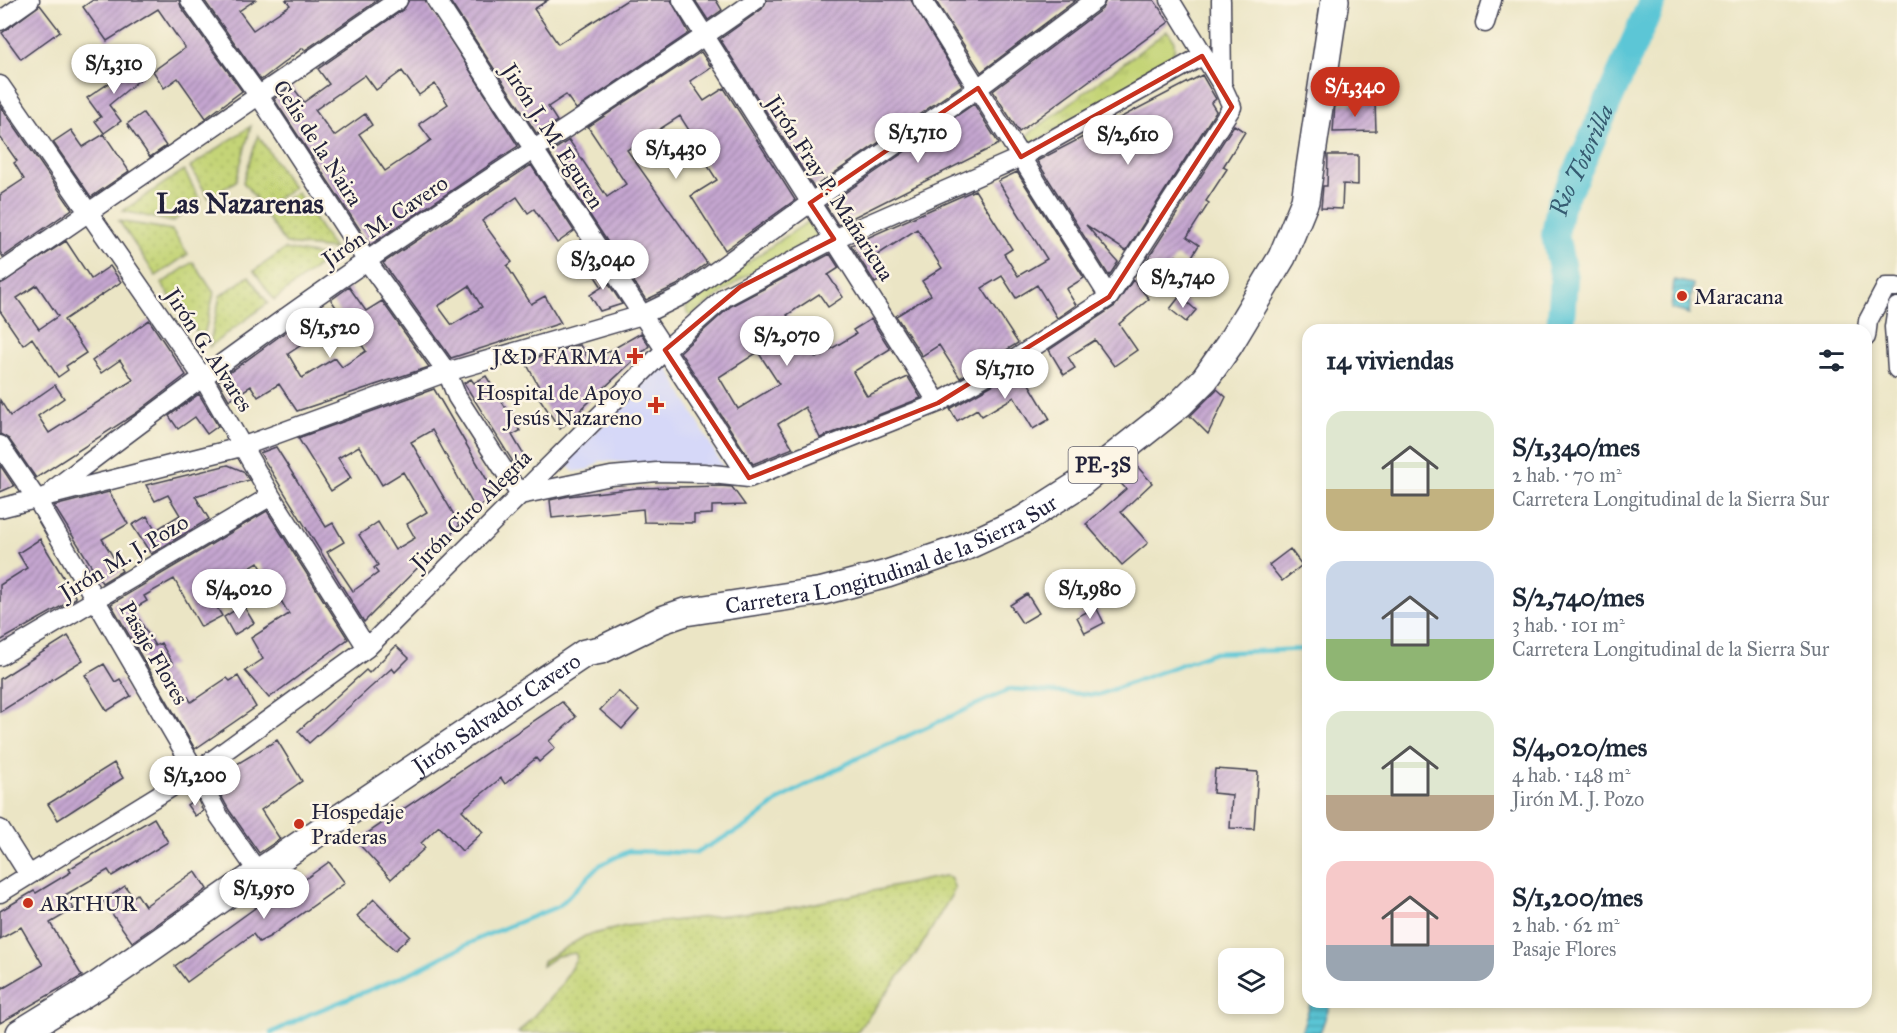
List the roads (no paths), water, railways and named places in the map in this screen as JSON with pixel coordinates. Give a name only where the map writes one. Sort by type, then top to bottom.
[{"type":"highway","name":"Carretera Longitudinal de la Sierra Sur","points":[[601,650],[662,620],[686,612],[823,591],[887,574],[960,549],[1023,520],[1078,485],[1180,404],[1205,379],[1229,345],[1282,257],[1305,201],[1335,0]]},
{"type":"highway","name":"Jirón Salvador Cavero","points":[[20,1033],[262,879],[409,779],[585,653],[601,650]]},
{"type":"highway","name":"Jirón Salvador Cavero","points":[[55,1033],[107,1000],[262,879]]},
{"type":"street","points":[[0,21],[30,0]]},
{"type":"street","name":"Celis de la Naira","points":[[190,0],[259,96],[367,261],[447,372],[457,397],[520,495]]},
{"type":"street","points":[[0,273],[398,0]]},
{"type":"street","name":"Jirón J. M. Eguren","points":[[436,0],[749,478]]},
{"type":"street","name":"Jirón Fray P. Mañaricua","points":[[682,0],[938,403]]},
{"type":"street","name":"Jirón M. Cavero","points":[[42,496],[202,376],[367,261],[535,151],[756,0]]},
{"type":"street","points":[[922,0],[1109,297]]},
{"type":"street","points":[[0,508],[242,447],[447,372],[642,315],[683,295],[810,203],[978,88],[1095,0]]},
{"type":"street","points":[[520,495],[611,476],[657,472],[703,473],[749,478],[938,403],[1011,361],[1109,297],[1232,108],[1222,85],[1202,56],[1170,0]]},
{"type":"street","points":[[1221,0],[1222,85]]},
{"type":"street","points":[[1485,23],[1492,0]]},
{"type":"street","name":"Jirón Ciro Alegría","points":[[0,893],[196,772],[367,648],[665,350],[725,297],[834,239],[1021,157],[1202,56]]},
{"type":"street","name":"Jirón G. Alvares","points":[[0,84],[87,213],[202,376],[271,496],[367,648]]},
{"type":"street","points":[[1868,324],[1886,287],[1897,287]]},
{"type":"street","points":[[1897,307],[1894,327],[1897,369]]},
{"type":"street","name":"Pasaje Flores","points":[[0,445],[42,496],[96,602],[196,772],[219,816],[262,879]]},
{"type":"street","name":"Jirón M. J. Pozo","points":[[0,656],[96,602],[271,496]]},
{"type":"street","points":[[0,829],[29,875]]},
{"type":"water","name":"Maracana","points":[[1674,280],[1693,284],[1689,314],[1671,309]]},
{"type":"water","points":[[1309,1008],[1329,1008],[1320,1033],[1301,1033]]},
{"type":"waterway","name":"Rio Totorilla","points":[[1560,324],[1564,279],[1555,235],[1560,205],[1580,166],[1653,0]]},
{"type":"waterway","points":[[271,1033],[310,1014],[406,975],[482,937],[559,906],[600,865],[629,851],[695,853],[748,825],[782,798],[856,759],[1011,689],[1098,695],[1212,653],[1302,649]]},
{"type":"place","name":"Maracana","points":[[1682,296]]},
{"type":"place","name":"J&D FARMA","points":[[635,356]]},
{"type":"place","name":"Hospital de Apoyo Jesús Nazareno","points":[[656,405]]},
{"type":"place","name":"Hospedaje Praderas","points":[[299,824]]},
{"type":"place","name":"ARTHUR","points":[[28,903]]},
{"type":"district","name":"Las Nazarenas","points":[[240,203]]}]
